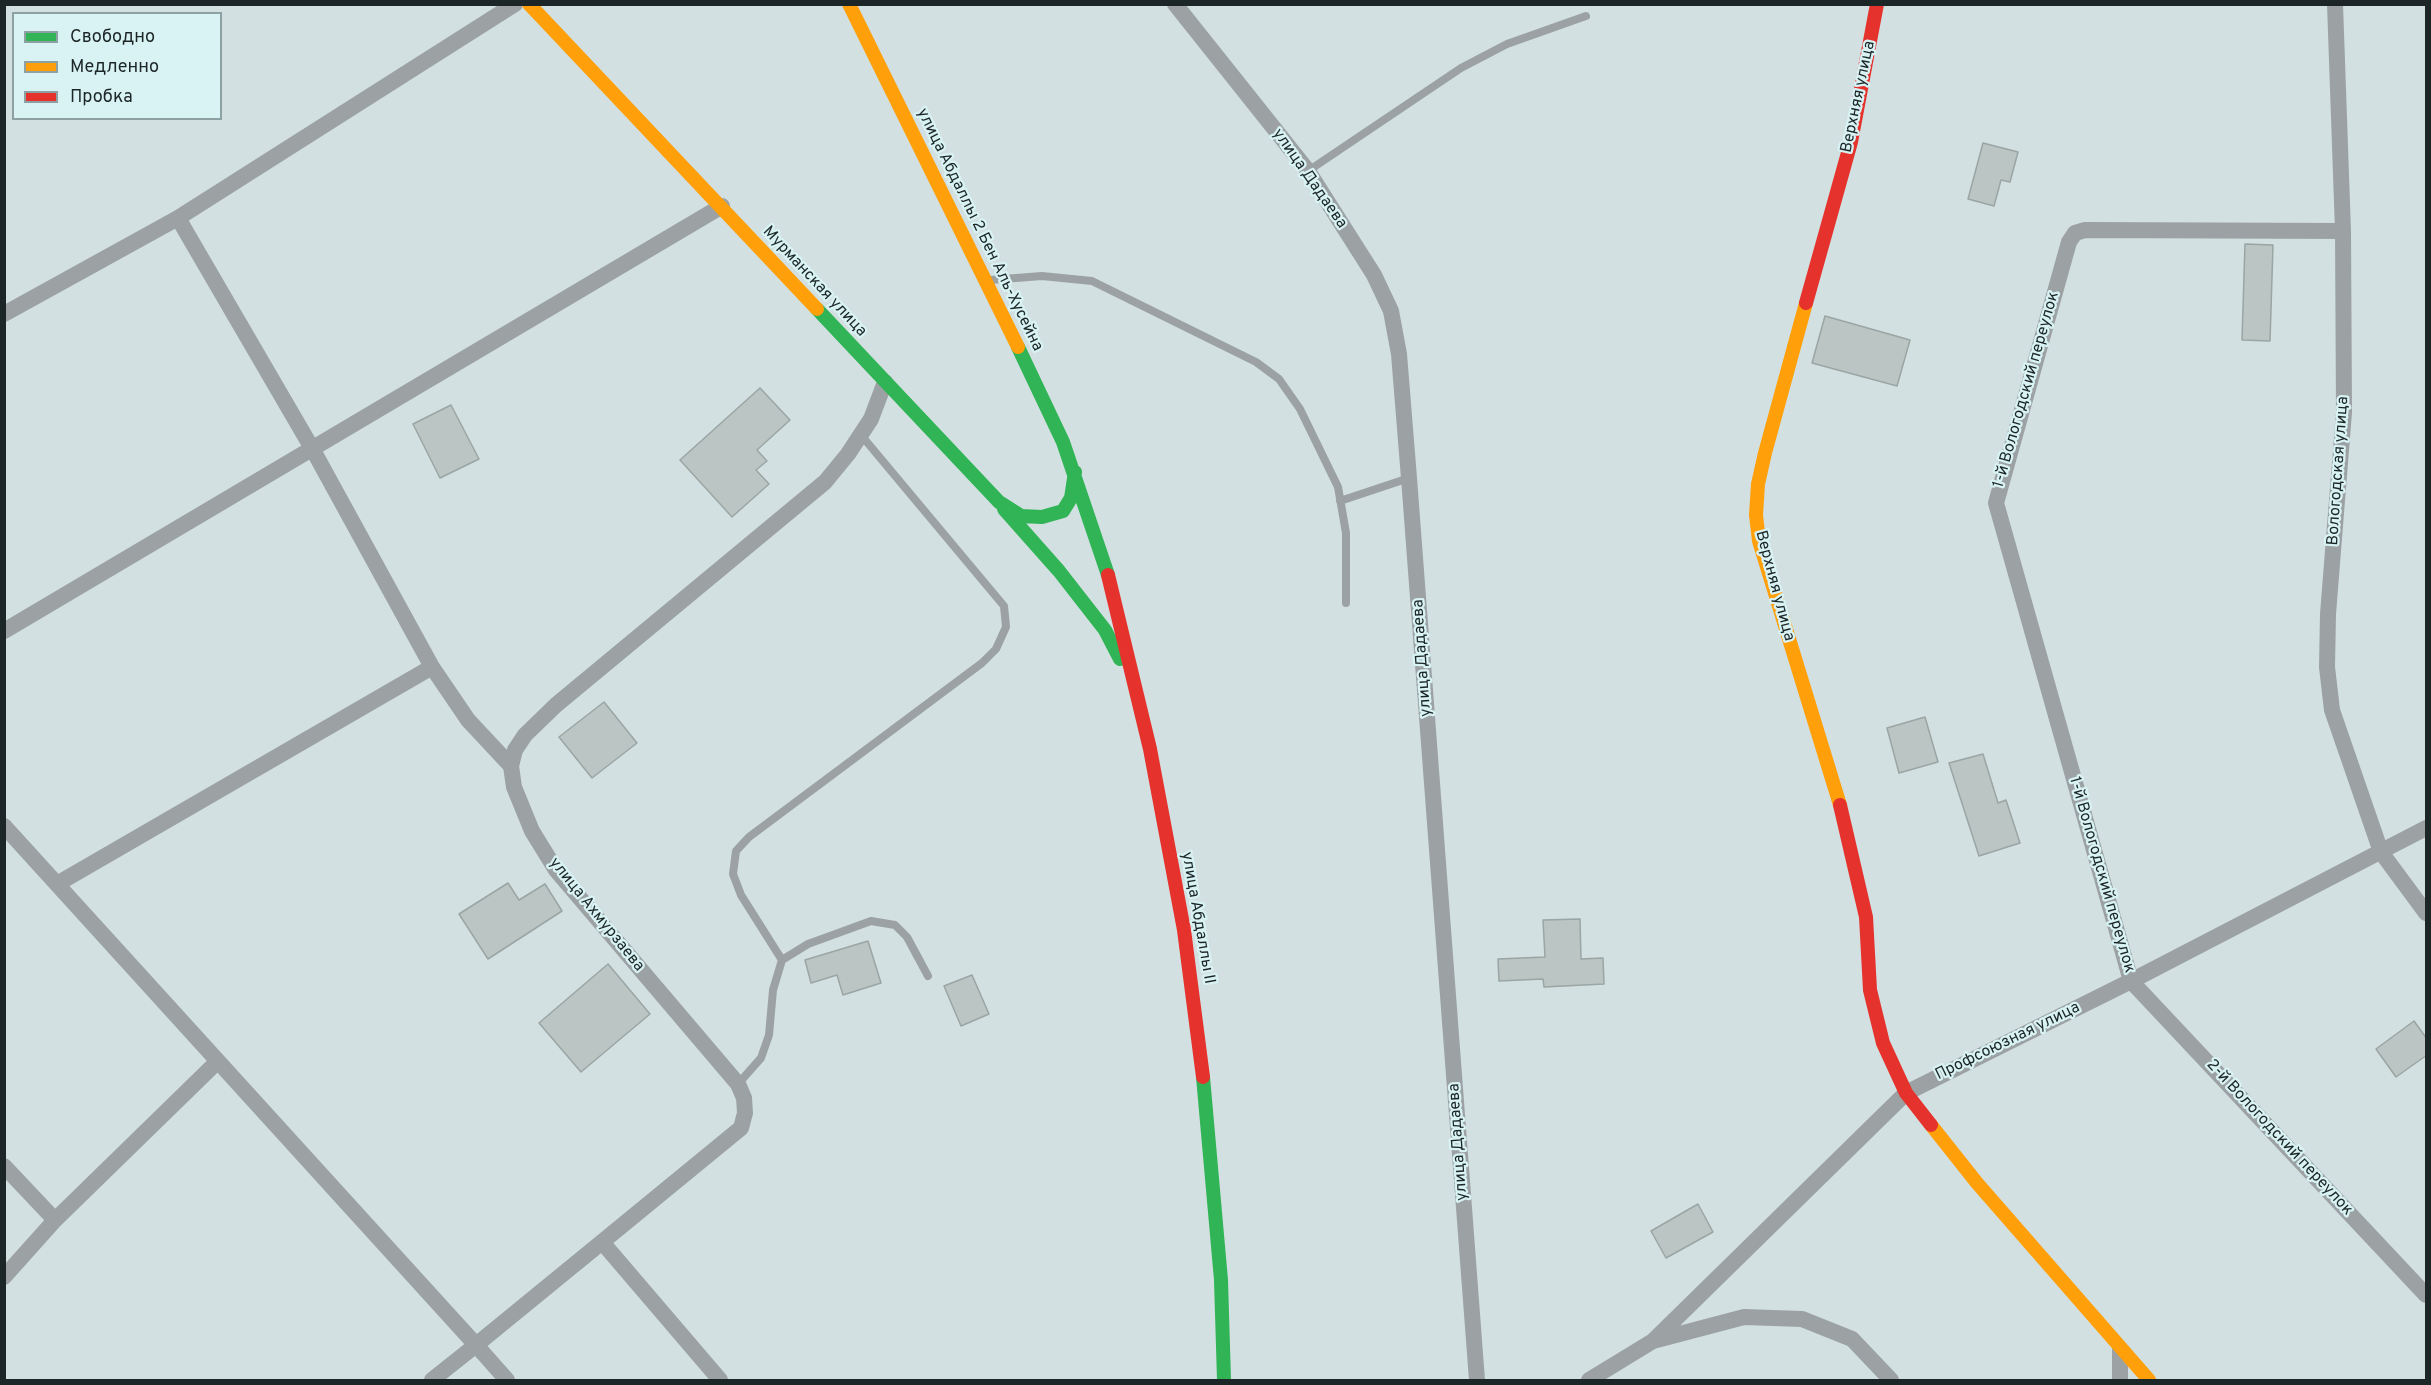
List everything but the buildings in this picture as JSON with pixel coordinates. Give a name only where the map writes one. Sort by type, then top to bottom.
[{"type":"street","points":[[4,314],[178,218],[515,4]]},
{"type":"street","name":"Мурманская улица","points":[[529,4],[612,95],[722,206],[999,502],[1022,516],[1042,517],[1063,511],[1071,498],[1075,472]]},
{"type":"street","name":"улица Абдаллы 2 Бен Аль-Хусейна","points":[[849,4],[987,281],[1064,442],[1075,472]]},
{"type":"street","name":"улица Дадаева","points":[[1174,4],[1308,171],[1374,275],[1391,311],[1399,354],[1409,478],[1477,1380]]},
{"type":"street","name":"Верхняя улица","points":[[1877,4],[1851,142],[1758,484],[1756,515],[1767,573],[1847,828],[1866,917],[1870,990],[1883,1044],[1906,1093],[1977,1183],[2120,1349],[2150,1380]]},
{"type":"street","name":"Вологодская улица","points":[[2335,4],[2343,231],[2344,412],[2328,614],[2327,667],[2332,710],[2381,852],[2427,913]]},
{"type":"street","points":[[4,631],[722,206]]},
{"type":"street","points":[[178,218],[313,450],[432,667],[468,720],[511,766]]},
{"type":"street","name":"1-й Вологодский переулок","points":[[2131,981],[1996,506],[2000,486],[2069,242],[2075,233],[2085,230],[2343,231]]},
{"type":"street","points":[[511,766],[515,750],[525,735],[556,705],[825,482],[871,419],[885,382]]},
{"type":"street","name":"улица Абдаллы II","points":[[1075,472],[1111,584],[1137,694],[1184,930],[1199,1033],[1221,1280],[1224,1380]]},
{"type":"street","points":[[999,502],[1059,571],[1105,630],[1137,694]]},
{"type":"street","points":[[57,884],[432,667]]},
{"type":"street","name":"улица Ахмурзаева","points":[[511,766],[514,787],[532,831],[556,870],[738,1084]]},
{"type":"street","points":[[4,826],[507,1380]]},
{"type":"street","name":"Профсоюзная улица","points":[[1653,1341],[1906,1093],[2131,981],[2427,828]]},
{"type":"street","name":"2-й Вологодский переулок","points":[[2131,981],[2427,1295]]},
{"type":"street","points":[[4,1277],[55,1220],[218,1061]]},
{"type":"street","points":[[432,1380],[741,1128],[745,1113],[744,1098],[738,1084]]},
{"type":"street","points":[[4,1166],[55,1220]]},
{"type":"street","points":[[602,1242],[720,1380]]},
{"type":"street","points":[[1589,1380],[1653,1341],[1744,1317],[1802,1319],[1852,1339],[1891,1380]]},
{"type":"street","points":[[2120,1349],[2120,1380]]},
{"type":"lane","points":[[1308,171],[1461,68],[1507,44],[1586,16]]},
{"type":"lane","points":[[987,281],[1042,276],[1092,281],[1256,362],[1279,379],[1300,409],[1338,487],[1346,533],[1346,603]]},
{"type":"lane","points":[[782,960],[741,896],[733,874],[736,851],[750,837],[982,663],[996,649],[1006,627],[1004,606],[861,435]]},
{"type":"lane","points":[[1340,501],[1409,478]]},
{"type":"lane","points":[[738,1084],[761,1058],[765,1047],[769,1035],[773,990],[782,960],[808,944],[871,921],[896,925],[907,937],[928,976]]},
{"type":"traffic: fast","points":[[817,309],[999,502],[1021,516],[1042,517],[1063,511],[1071,498],[1075,472]]},
{"type":"traffic: fast","points":[[1018,347],[1063,442],[1108,575]]},
{"type":"traffic: fast","points":[[1004,509],[1059,571],[1105,630],[1120,659]]},
{"type":"traffic: fast","points":[[1203,1077],[1221,1280],[1224,1380]]},
{"type":"traffic: slow","points":[[529,4],[817,309]]},
{"type":"traffic: slow","points":[[849,4],[1018,347]]},
{"type":"traffic: slow","points":[[1806,303],[1765,453],[1758,484],[1756,515],[1759,541],[1840,805]]},
{"type":"traffic: slow","points":[[1931,1125],[1977,1183],[2149,1380]]},
{"type":"traffic: jam","points":[[1806,303],[1851,142],[1877,4]]},
{"type":"traffic: jam","points":[[1108,575],[1150,749],[1184,930],[1203,1077]]},
{"type":"traffic: jam","points":[[1840,805],[1866,917],[1870,990],[1883,1043],[1906,1093],[1931,1125]]}]
